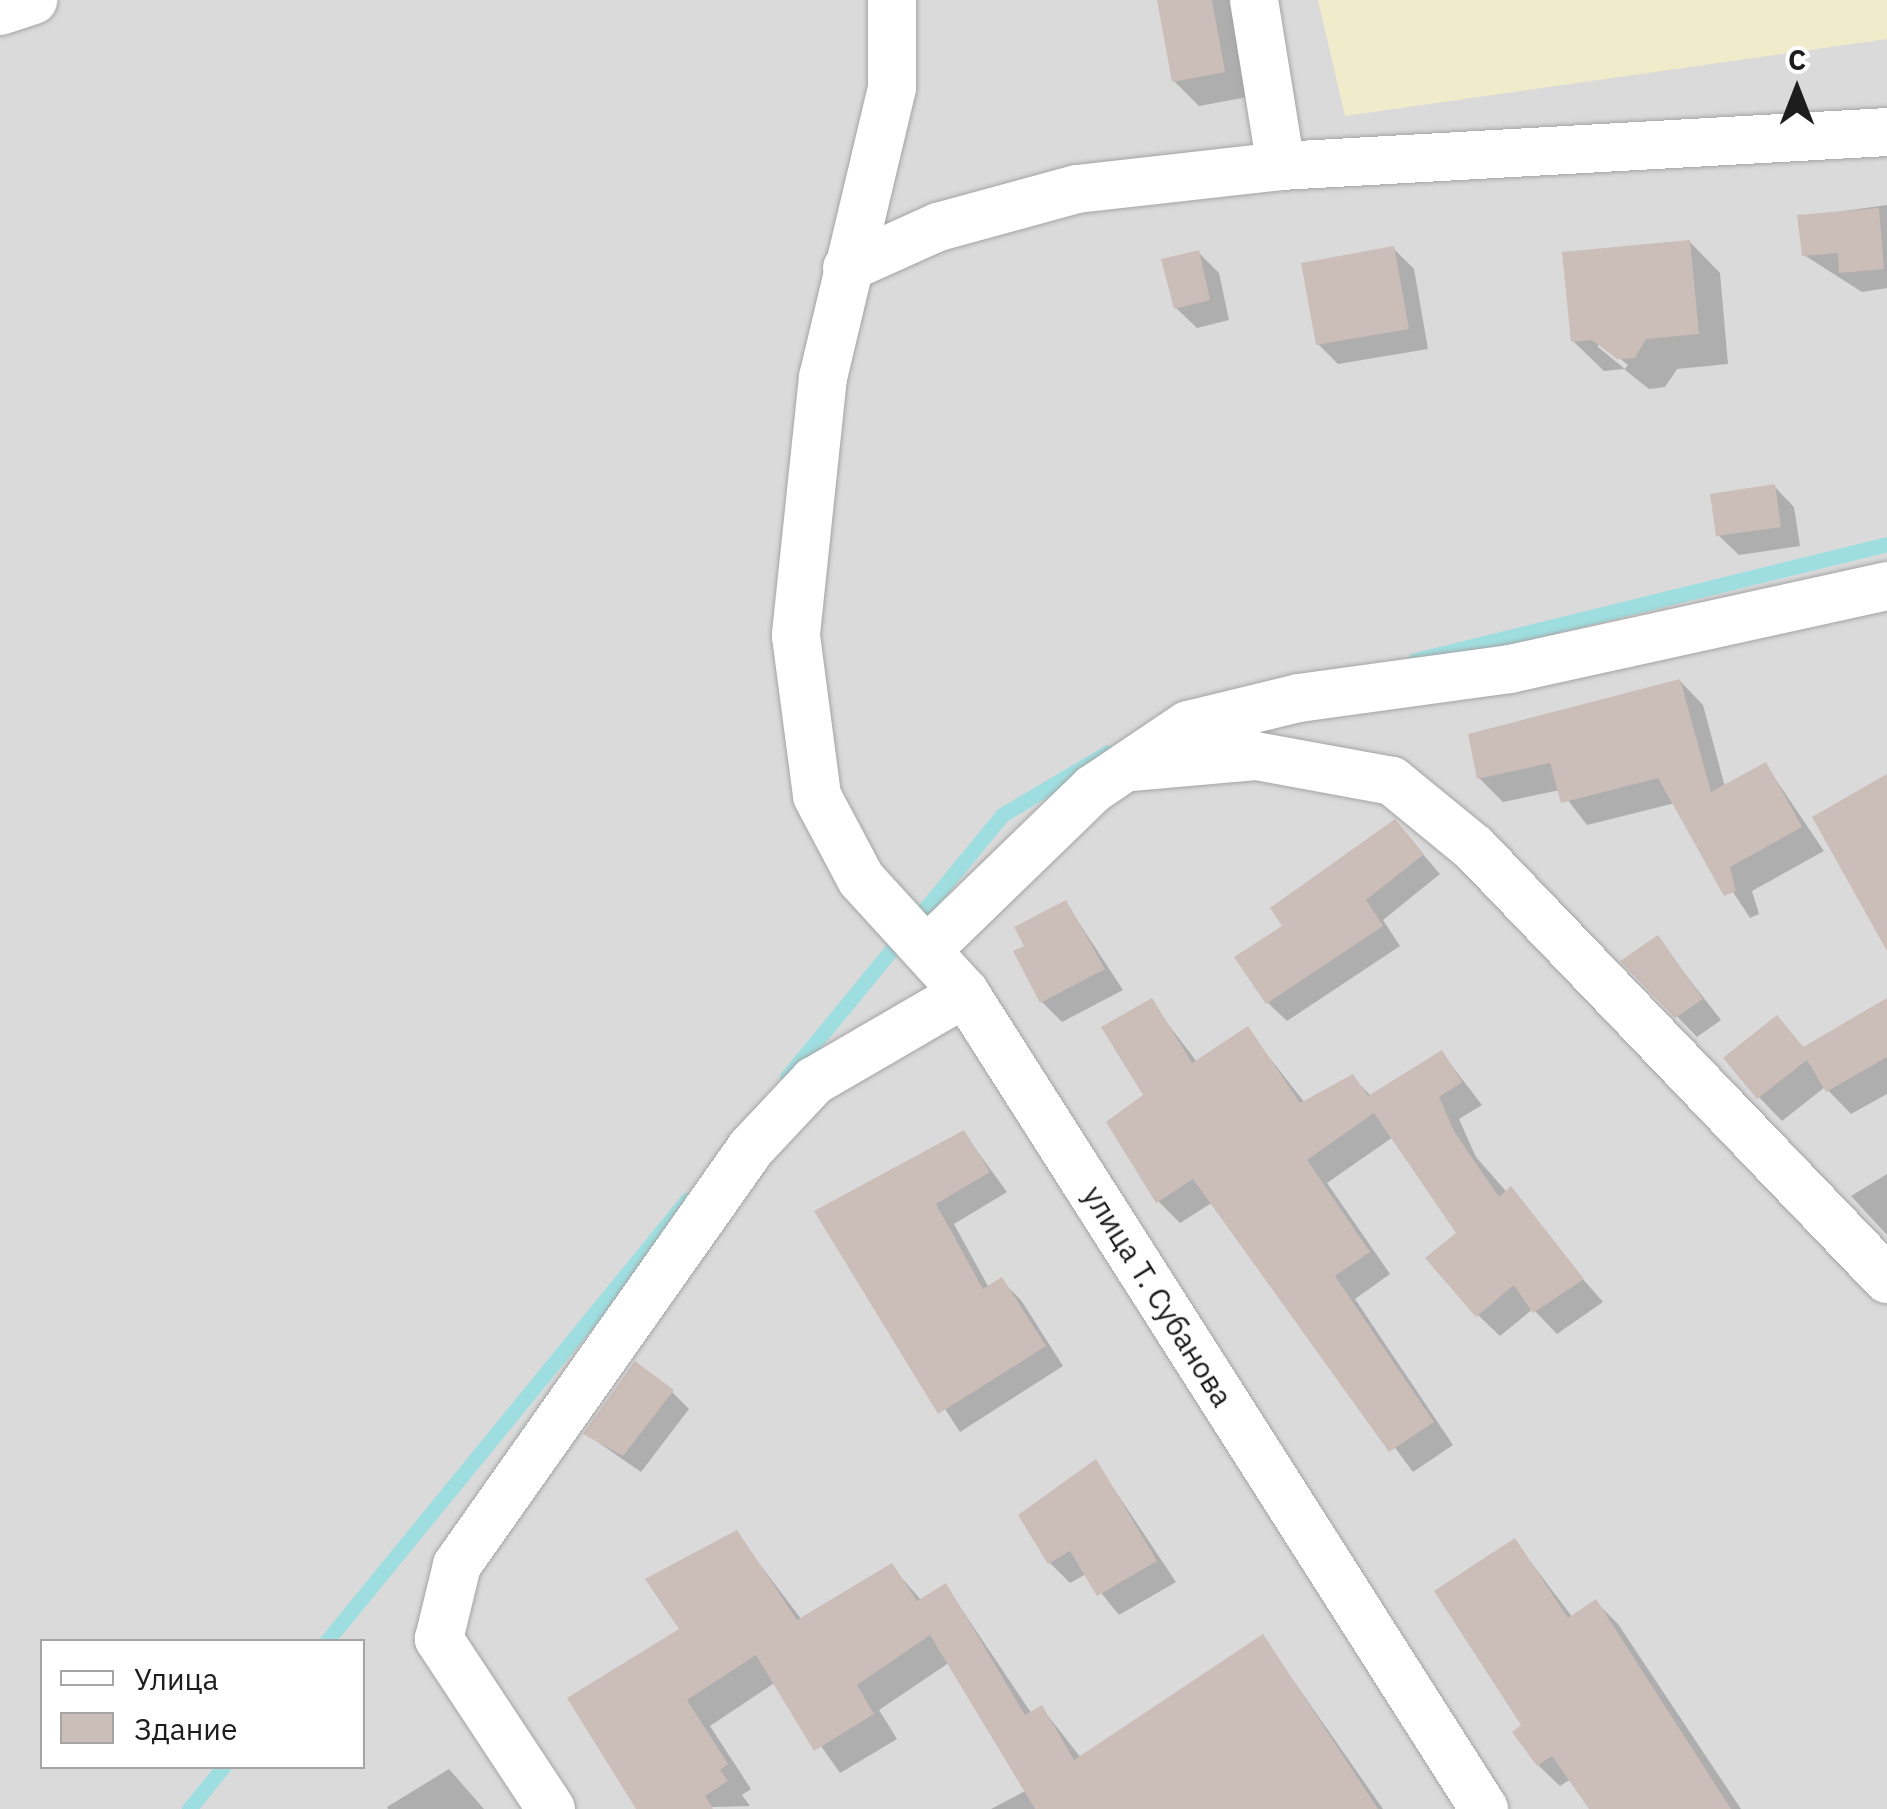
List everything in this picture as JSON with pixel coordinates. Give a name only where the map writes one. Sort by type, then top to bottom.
[{"type":"street","points":[[0,10],[32,0]]},
{"type":"street","points":[[847,268],[892,88],[892,0]]},
{"type":"street","points":[[1254,0],[1282,166]]},
{"type":"street","points":[[847,268],[1023,198],[1282,166],[1887,132]]},
{"type":"street","name":"улица Т. Субанова","points":[[847,268],[823,378],[796,636],[817,796],[861,879],[924,941],[965,994],[1484,1809]]},
{"type":"street","points":[[924,941],[1118,769],[1224,712],[1510,669],[1887,586]]},
{"type":"street","points":[[1118,769],[1256,756],[1392,781],[1474,848],[1887,1279]]},
{"type":"street","points":[[551,1809],[439,1639],[457,1565],[752,1148],[814,1081],[965,994]]},
{"type":"shaded area","points":[[0,0],[1887,0],[1887,1809],[0,1809]]},
{"type":"shaded area","points":[[1318,0],[1887,0],[1887,39],[1345,116]]},
{"type":"building","points":[[1157,0],[1212,0],[1225,72],[1172,82]]},
{"type":"building","points":[[1879,208],[1884,269],[1839,273],[1838,253],[1802,256],[1797,215]]},
{"type":"building","points":[[1690,240],[1699,334],[1646,339],[1635,358],[1617,359],[1592,340],[1571,342],[1562,252]]},
{"type":"building","points":[[1394,246],[1409,329],[1316,345],[1301,263]]},
{"type":"building","points":[[1199,250],[1210,300],[1174,309],[1161,259]]},
{"type":"building","points":[[1775,484],[1781,527],[1716,536],[1710,494]]},
{"type":"building","points":[[1680,679],[1711,792],[1766,762],[1802,827],[1730,867],[1736,891],[1724,896],[1658,778],[1561,803],[1550,763],[1477,779],[1468,734]]},
{"type":"building","points":[[1887,774],[1887,951],[1812,817]]},
{"type":"building","points":[[1395,819],[1424,854],[1366,900],[1383,926],[1266,1004],[1234,957],[1282,926],[1270,908]]},
{"type":"building","points":[[1066,900],[1105,969],[1040,1003],[1013,951],[1024,946],[1014,927]]},
{"type":"building","points":[[1658,935],[1703,999],[1675,1018],[1620,961]]},
{"type":"building","points":[[1152,998],[1192,1063],[1248,1026],[1300,1103],[1353,1074],[1368,1096],[1442,1050],[1462,1082],[1439,1097],[1455,1133],[1499,1197],[1511,1186],[1584,1279],[1533,1313],[1514,1285],[1476,1317],[1425,1258],[1456,1233],[1374,1113],[1307,1160],[1370,1252],[1335,1276],[1434,1422],[1389,1452],[1193,1179],[1156,1203],[1106,1122],[1143,1095],[1101,1027]]},
{"type":"building","points":[[1887,998],[1887,1057],[1826,1092],[1807,1060],[1757,1099],[1723,1058],[1777,1015],[1803,1047]]},
{"type":"building","points":[[964,1130],[990,1172],[936,1204],[983,1289],[1002,1277],[1046,1346],[938,1414],[814,1211]]},
{"type":"building","points":[[635,1361],[674,1390],[623,1456],[583,1434]]},
{"type":"building","points":[[1096,1459],[1157,1561],[1097,1596],[1070,1551],[1048,1564],[1018,1515]]},
{"type":"building","points":[[737,1530],[797,1620],[892,1563],[917,1601],[946,1583],[1025,1715],[1042,1705],[1074,1760],[1263,1634],[1378,1809],[1035,1809],[930,1635],[857,1685],[874,1714],[814,1751],[756,1655],[687,1700],[728,1764],[720,1770],[728,1781],[705,1796],[713,1809],[636,1809],[567,1698],[679,1629],[645,1579]]},
{"type":"building","points":[[1515,1538],[1568,1618],[1596,1599],[1731,1809],[1589,1809],[1552,1756],[1537,1766],[1512,1732],[1521,1725],[1434,1591]]},
{"type":"waterway","points":[[1415,660],[1887,544]]},
{"type":"waterway","points":[[787,1077],[1002,815],[1108,752]]},
{"type":"waterway","points":[[328,1639],[687,1200]]},
{"type":"waterway","points":[[189,1809],[222,1769]]}]
